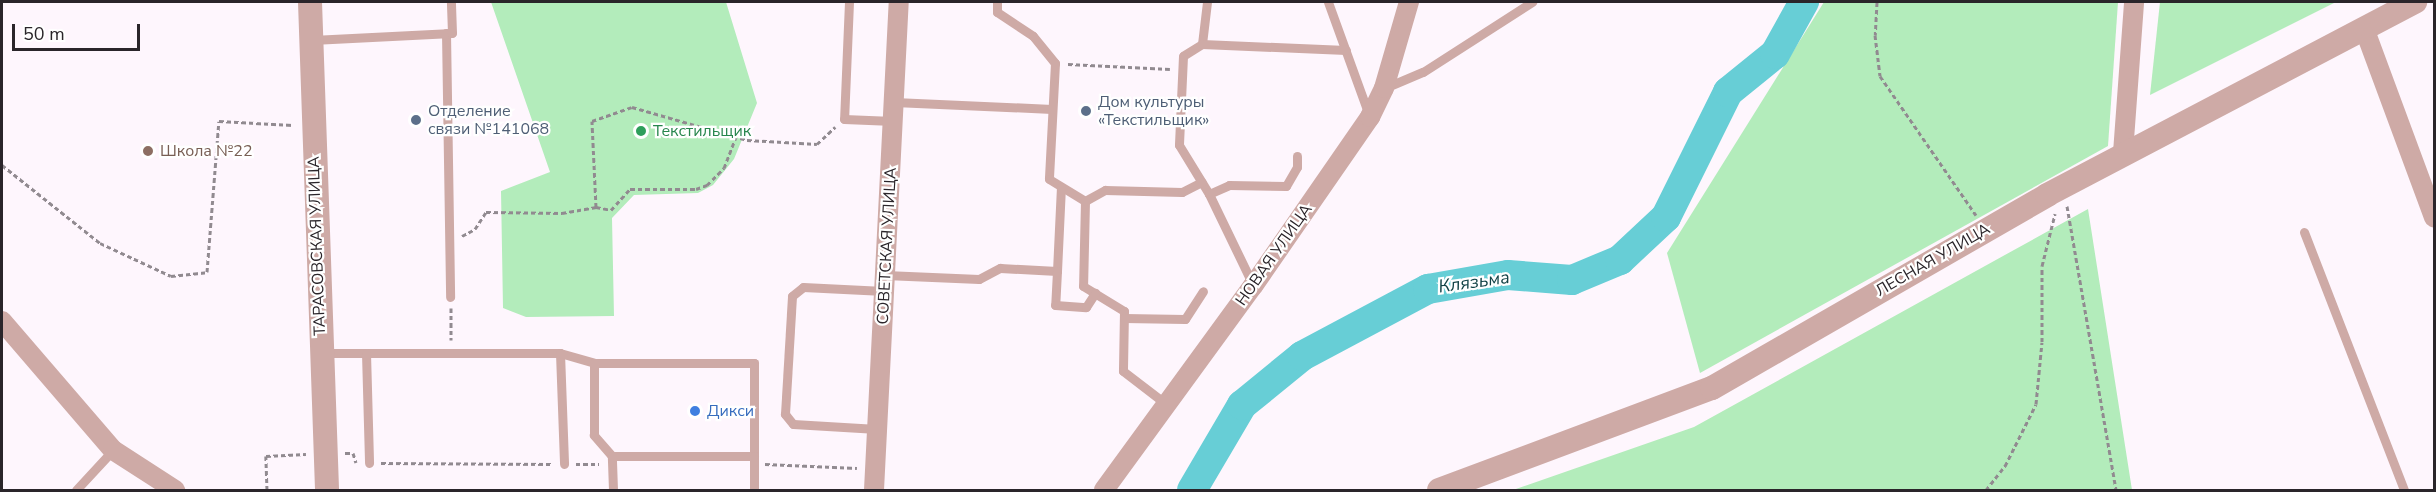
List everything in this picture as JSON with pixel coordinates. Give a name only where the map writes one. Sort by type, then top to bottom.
[{"type":"street","name":"ТАРАСОВСКАЯ УЛИЦА","points":[[310,2],[320,353],[327,490]]},
{"type":"street","name":"СОВЕТСКАЯ УЛИЦА","points":[[874,490],[900,2]]},
{"type":"street","name":"НОВАЯ УЛИЦА","points":[[1104,490],[1253,286],[1370,117],[1384,88],[1408,2]]},
{"type":"street","points":[[2123,153],[2134,2]]},
{"type":"street","name":"ЛЕСНАЯ УЛИЦА","points":[[1439,490],[1712,388],[1983,232],[2065,195],[2123,153],[2415,2]]},
{"type":"street","points":[[2364,28],[2434,216]]},
{"type":"street","points":[[2,321],[113,450],[175,490]]},
{"type":"lane","points":[[311,40],[452,33],[451,2]]},
{"type":"lane","points":[[849,2],[844,118],[894,111],[1052,110]]},
{"type":"lane","points":[[997,2],[997,12],[1034,36],[1055,63],[1049,179],[1085,201]]},
{"type":"lane","points":[[1202,44],[1207,2]]},
{"type":"lane","points":[[1328,2],[1370,117]]},
{"type":"lane","points":[[1384,88],[1423,72],[1532,2]]},
{"type":"lane","points":[[446,33],[450,297]]},
{"type":"lane","points":[[1253,286],[1209,194],[1179,145],[1183,57],[1202,44],[1346,50]]},
{"type":"lane","points":[[1209,194],[1229,185],[1286,186],[1297,167],[1297,156]]},
{"type":"lane","points":[[1085,201],[1105,190],[1182,192],[1202,182]]},
{"type":"lane","points":[[1062,187],[1055,305],[1086,307],[1095,293]]},
{"type":"lane","points":[[1085,201],[1083,286],[1124,311],[1123,371],[1166,404]]},
{"type":"lane","points":[[2304,232],[2404,490]]},
{"type":"lane","points":[[877,429],[793,424],[785,414],[792,296],[803,286],[979,279],[1000,268],[1057,271]]},
{"type":"lane","points":[[1124,318],[1185,320],[1203,291]]},
{"type":"lane","points":[[320,353],[560,353],[594,363],[754,363],[754,490]]},
{"type":"lane","points":[[366,353],[369,463]]},
{"type":"lane","points":[[560,353],[564,464]]},
{"type":"lane","points":[[594,363],[594,435],[612,456],[613,490]]},
{"type":"lane","points":[[76,490],[113,450]]},
{"type":"lane","points":[[612,456],[754,456]]},
{"type":"path","points":[[1877,2],[1875,35],[1880,76],[1938,165],[1970,202],[1983,232]]},
{"type":"path","points":[[1055,63],[1183,69]]},
{"type":"path","points":[[596,207],[592,121],[632,108],[736,137],[817,144],[844,118]]},
{"type":"path","points":[[2,165],[100,243],[171,276],[207,272],[219,120],[313,126]]},
{"type":"path","points":[[449,242],[475,229],[486,212],[562,213],[596,207],[611,210],[630,189],[696,189],[707,185],[724,168],[736,137]]},
{"type":"path","points":[[1986,490],[2005,466],[2036,404],[2042,342],[2042,266],[2056,210],[2065,195]]},
{"type":"path","points":[[2065,195],[2116,490]]},
{"type":"path","points":[[450,297],[451,353]]},
{"type":"path","points":[[266,456],[267,490]]},
{"type":"green space","name":"Текстильщик","points":[[491,2],[726,2],[757,103],[734,159],[713,185],[698,193],[634,195],[612,218],[614,316],[526,317],[503,308],[501,191],[550,172]]},
{"type":"green space","points":[[1824,2],[2118,2],[2108,146],[1700,373],[1667,253]]},
{"type":"green space","points":[[2160,2],[2336,2],[2150,95]]},
{"type":"green space","points":[[2088,209],[2132,490],[1513,490],[1694,427]]},
{"type":"waterway","name":"Клязьма","points":[[1192,490],[1242,405],[1302,356],[1428,289],[1508,275],[1572,280],[1620,260],[1666,217],[1728,92],[1775,54],[1804,2]]},
{"type":"place","name":"Дом культуры «Текстильщик»","points":[[1086,111]]},
{"type":"place","name":"Отделение связи №141068","points":[[416,120]]},
{"type":"place","name":"Текстильщик","points":[[641,131]]},
{"type":"place","name":"Школа №22","points":[[148,151]]},
{"type":"place","name":"Дикси","points":[[695,411]]}]
